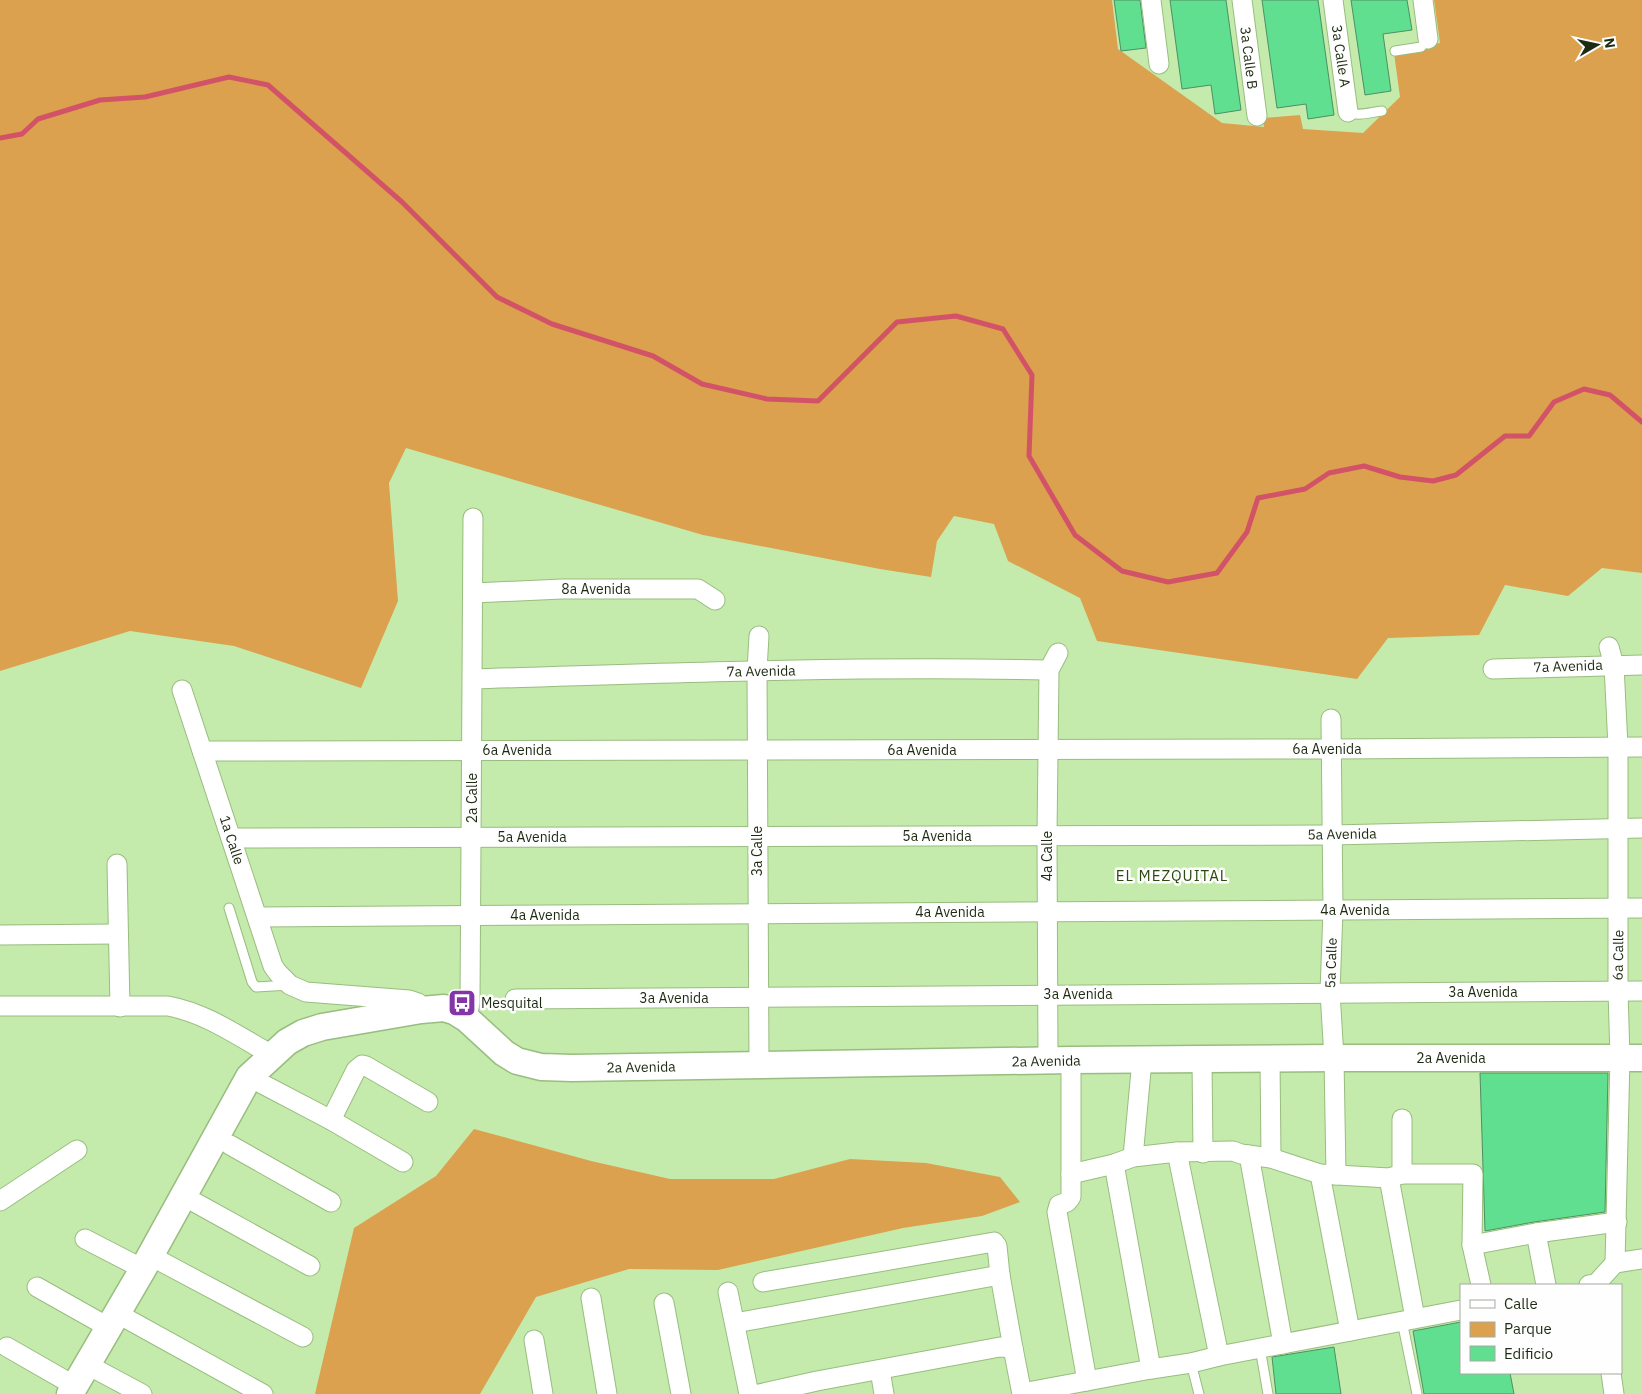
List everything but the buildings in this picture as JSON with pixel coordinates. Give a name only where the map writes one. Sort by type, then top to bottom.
[{"type":"main road","name":"2a Avenida","points":[[272,1055],[295,1037],[312,1030],[337,1024],[444,1008],[454,1011],[467,1019],[511,1058],[532,1066],[572,1068],[1334,1058],[1631,1058]]},
{"type":"main road","points":[[77,1391],[152,1265],[272,1055]]},
{"type":"main road","points":[[152,1265],[196,1203],[230,1145],[256,1081]]},
{"type":"main road","points":[[77,1391],[99,1371],[118,1323]]},
{"type":"street","points":[[1151,0],[1159,64]]},
{"type":"street","name":"3a Calle B","points":[[1242,0],[1257,116]]},
{"type":"street","name":"3a Calle A","points":[[1333,0],[1348,112]]},
{"type":"street","points":[[1423,0],[1428,39]]},
{"type":"street","name":"2a Calle","points":[[467,1019],[470,1002],[474,518]]},
{"type":"street","name":"8a Avenida","points":[[474,593],[562,589],[698,589],[715,600]]},
{"type":"street","name":"3a Calle","points":[[759,636],[757,670],[759,1066]]},
{"type":"street","name":"4a Calle","points":[[1058,654],[1049,670],[1047,749],[1047,994],[1059,1061],[1071,1174],[1071,1197],[1067,1202],[1059,1205],[1056,1212],[1087,1381]]},
{"type":"street","name":"7a Avenida","points":[[1493,669],[1612,656],[1642,665]]},
{"type":"street","name":"6a Calle","points":[[1612,656],[1618,747],[1618,991],[1631,1058],[1615,1263]]},
{"type":"street","name":"7a Avenida","points":[[473,679],[757,670],[974,668],[1049,670]]},
{"type":"street","name":"1a Calle","points":[[182,690],[273,966],[290,985]]},
{"type":"street","name":"5a Calle","points":[[1331,719],[1333,910],[1330,992],[1334,1058],[1328,1175],[1350,1332]]},
{"type":"street","name":"6a Avenida","points":[[202,751],[1642,747]]},
{"type":"street","name":"5a Avenida","points":[[231,838],[1332,835],[1642,828]]},
{"type":"street","points":[[117,864],[120,1007]]},
{"type":"street","name":"4a Avenida","points":[[257,917],[1642,908]]},
{"type":"street","points":[[0,935],[118,934]]},
{"type":"street","points":[[290,985],[315,993],[409,1000],[418,1003],[421,1010]]},
{"type":"street","name":"3a Avenida","points":[[515,999],[1642,991]]},
{"type":"street","points":[[0,1006],[168,1006],[184,1009],[204,1017],[272,1055]]},
{"type":"street","points":[[1270,1059],[1271,1158]]},
{"type":"street","points":[[1133,1157],[1142,1060]]},
{"type":"street","points":[[1202,1060],[1203,1153]]},
{"type":"street","points":[[330,1120],[356,1070],[362,1065],[428,1102]]},
{"type":"street","points":[[256,1081],[330,1120],[403,1162]]},
{"type":"street","points":[[1402,1119],[1395,1176],[1409,1320]]},
{"type":"street","points":[[230,1145],[331,1202]]},
{"type":"street","points":[[0,1201],[77,1150]]},
{"type":"street","points":[[1071,1174],[1114,1164],[1133,1157],[1177,1152],[1233,1151],[1271,1158],[1328,1175],[1473,1174],[1472,1245],[1481,1284]]},
{"type":"street","points":[[1177,1152],[1219,1356]]},
{"type":"street","points":[[1249,1155],[1283,1344]]},
{"type":"street","points":[[1114,1164],[1151,1369]]},
{"type":"street","points":[[196,1203],[310,1266]]},
{"type":"street","points":[[1472,1245],[1536,1233],[1617,1222]]},
{"type":"street","points":[[1536,1233],[1546,1284]]},
{"type":"street","points":[[85,1239],[152,1265],[303,1337]]},
{"type":"street","points":[[763,1282],[994,1242],[997,1246],[1000,1275],[1022,1394],[1460,1310]]},
{"type":"street","points":[[1594,1284],[1615,1263],[1642,1259]]},
{"type":"street","points":[[735,1323],[1000,1275]]},
{"type":"street","points":[[36,1287],[118,1323],[263,1394]]},
{"type":"street","points":[[728,1292],[749,1394]]},
{"type":"street","points":[[591,1298],[607,1394]]},
{"type":"street","points":[[664,1303],[681,1394]]},
{"type":"street","points":[[534,1340],[544,1394]]},
{"type":"street","points":[[8,1347],[77,1391]]},
{"type":"street","points":[[759,1394],[818,1388],[880,1370],[1000,1348],[1013,1348]]},
{"type":"street","points":[[880,1370],[884,1394]]},
{"type":"street","points":[[99,1371],[142,1394]]},
{"type":"street","points":[[1610,1374],[1614,1394]]},
{"type":"lane","points":[[1395,50],[1421,47],[1428,39]]},
{"type":"lane","points":[[1348,112],[1360,114],[1382,111]]},
{"type":"lane","points":[[230,908],[252,982],[256,987],[290,985]]},
{"type":"lane","points":[[1409,1320],[1417,1394]]},
{"type":"lane","points":[[1260,1348],[1268,1394]]},
{"type":"lane","points":[[1191,1363],[1199,1394]]},
{"type":"green space","points":[[0,0],[1112,0],[1118,49],[1222,123],[1264,127],[1263,118],[1300,115],[1303,129],[1363,133],[1400,97],[1394,53],[1440,43],[1434,0],[1642,0],[1642,573],[1602,568],[1568,596],[1505,585],[1479,635],[1388,638],[1357,679],[1097,641],[1080,598],[1008,561],[994,524],[954,516],[937,541],[931,577],[703,535],[406,448],[389,483],[398,601],[361,688],[234,646],[130,631],[0,671]]},
{"type":"green space","points":[[474,1129],[591,1161],[670,1179],[774,1179],[850,1159],[926,1163],[1000,1177],[1020,1202],[982,1216],[903,1228],[718,1270],[629,1269],[536,1297],[480,1394],[315,1394],[354,1228],[436,1176]]},
{"type":"waterway","points":[[0,138],[22,134],[38,119],[100,100],[145,97],[229,77],[268,85],[402,202],[497,297],[552,324],[653,356],[702,384],[767,399],[818,401],[897,322],[956,316],[1003,329],[1032,375],[1029,456],[1075,535],[1122,571],[1168,582],[1217,573],[1247,532],[1258,498],[1305,489],[1329,473],[1364,466],[1400,477],[1433,481],[1456,475],[1505,436],[1529,436],[1554,402],[1584,389],[1610,395],[1642,422]]},
{"type":"place","name":"Mesquital","points":[[462,1003]]},
{"type":"district","name":"EL MEZQUITAL","points":[[1172,876]]}]
